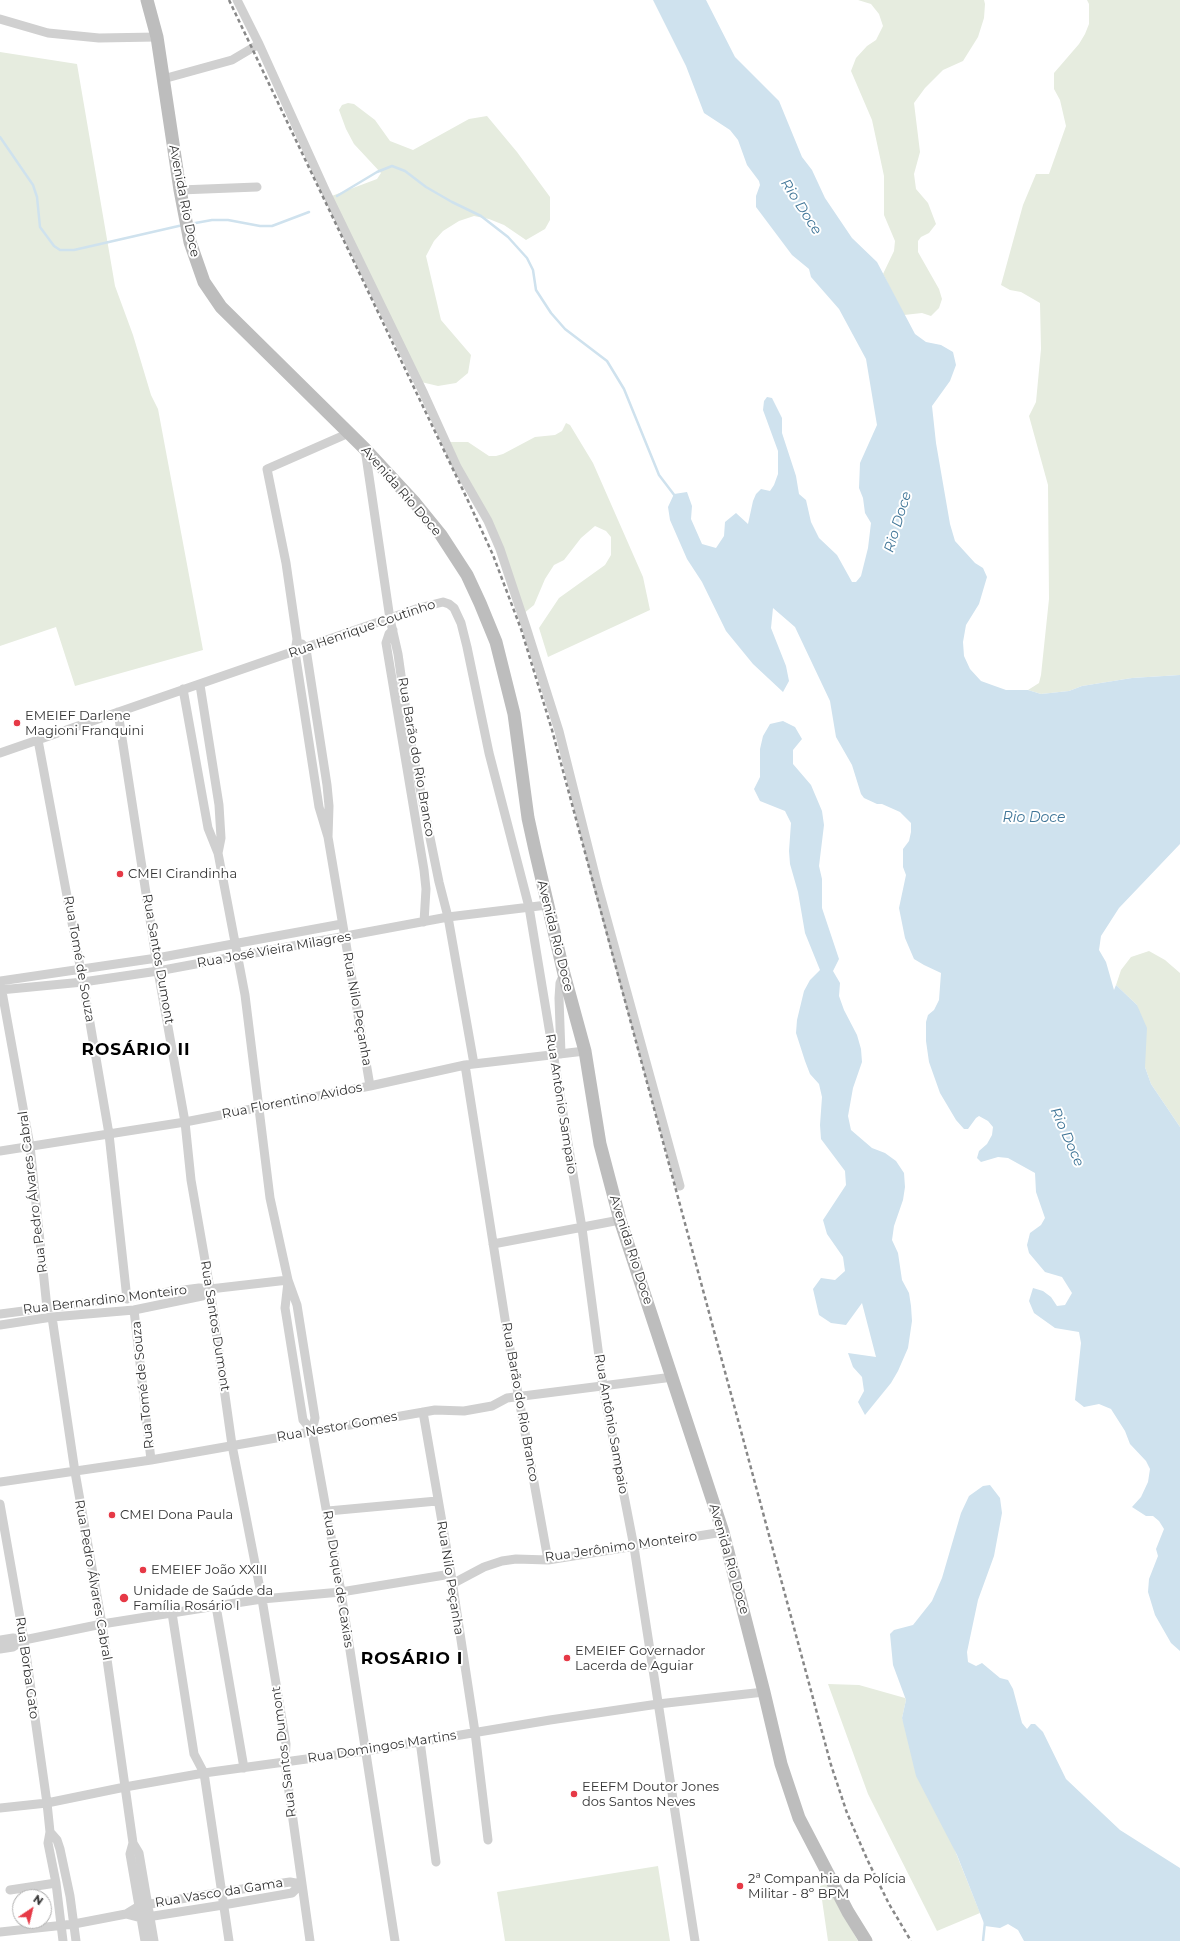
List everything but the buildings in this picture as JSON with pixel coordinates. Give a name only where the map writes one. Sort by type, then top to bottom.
[{"type":"street","name":"Avenida Rio Doce","points":[[147,0],[157,37],[180,190],[190,242],[204,282],[221,307],[350,433],[415,503],[441,535],[467,575],[496,642],[514,714],[528,818],[547,905],[585,1051],[600,1144],[620,1220],[723,1532],[781,1764],[799,1818],[841,1900],[866,1941]]},
{"type":"street","points":[[237,0],[259,44],[326,192],[424,394],[457,467],[477,500],[500,549],[542,672],[559,731],[598,887],[680,1186]]},
{"type":"street","points":[[0,19],[56,34],[99,38],[157,37]]},
{"type":"street","points":[[163,79],[232,60],[259,44]]},
{"type":"street","points":[[180,190],[257,186]]},
{"type":"street","name":"Rua Nilo Peçanha","points":[[350,433],[267,469],[286,563],[297,639],[295,652],[319,807],[328,837],[370,1086]]},
{"type":"street","name":"Rua Barão do Rio Branco","points":[[365,449],[390,619],[410,739],[439,882],[448,917],[470,1065],[493,1244],[548,1560]]},
{"type":"street","name":"Rua Henrique Coutinho","points":[[0,753],[434,604],[447,603],[454,608],[461,622],[489,754],[529,907]]},
{"type":"street","points":[[393,630],[388,636],[386,643],[424,870],[426,889],[424,922]]},
{"type":"street","points":[[297,639],[306,648]]},
{"type":"street","name":"Rua Nilo Peçanha","points":[[306,648],[327,785],[329,806],[328,837]]},
{"type":"street","name":"Rua Duque de Caxias","points":[[200,684],[219,805],[220,838],[218,853]]},
{"type":"street","name":"Rua Duque de Caxias","points":[[183,689],[208,828],[218,853],[237,955],[252,1044],[258,1107],[270,1198],[288,1280],[297,1305],[315,1418],[312,1431],[328,1511],[364,1751],[385,1869],[394,1941]]},
{"type":"street","name":"Rua Santos Dumont","points":[[118,712],[158,971],[184,1122],[191,1180],[210,1289],[232,1445],[262,1599],[286,1744],[285,1763],[310,1941]]},
{"type":"street","name":"Rua Tomé de Souza","points":[[38,740],[84,982],[109,1134],[127,1299]]},
{"type":"street","name":"Rua José Vieira Milagres","points":[[1,991],[84,982],[158,971],[237,955],[345,937],[448,917],[547,905]]},
{"type":"street","name":"Rua Antônio Sampaio","points":[[529,907],[557,1055],[603,1387],[634,1547],[695,1941]]},
{"type":"street","points":[[0,981],[157,958],[342,924]]},
{"type":"street","points":[[557,1055],[560,983],[564,974]]},
{"type":"street","name":"Rua Pedro Álvares Cabral","points":[[0,981],[30,1146],[47,1308]]},
{"type":"street","name":"Rua Florentino Avidos","points":[[0,1151],[184,1122],[470,1065],[585,1051]]},
{"type":"street","points":[[493,1244],[620,1220]]},
{"type":"street","name":"Rua Duque de Caxias","points":[[288,1280],[285,1308],[303,1420],[312,1431]]},
{"type":"street","name":"Rua Bernardino Monteiro","points":[[0,1314],[127,1299],[199,1288],[210,1289],[288,1280]]},
{"type":"street","name":"Rua Bernardino Monteiro","points":[[0,1325],[52,1317],[134,1310],[202,1296],[210,1289]]},
{"type":"street","name":"Rua Tomé de Souza","points":[[134,1310],[151,1460]]},
{"type":"street","name":"Rua Pedro Álvares Cabral","points":[[52,1317],[75,1472],[102,1624],[133,1843],[130,1854],[146,1917],[154,1941]]},
{"type":"street","name":"Rua Nestor Gomes","points":[[0,1482],[151,1460],[423,1412],[443,1410],[464,1411],[492,1406],[507,1398],[519,1396],[603,1387],[673,1377]]},
{"type":"street","name":"Rua Nilo Peçanha","points":[[423,1412],[437,1501],[451,1574],[475,1732],[488,1840]]},
{"type":"street","points":[[328,1511],[437,1501]]},
{"type":"street","name":"Rua Borba Gato","points":[[0,1504],[24,1640],[47,1803],[50,1832],[48,1843],[56,1883],[63,1941]]},
{"type":"street","name":"Rua Jerônimo Monteiro","points":[[452,1584],[484,1567],[502,1561],[516,1559],[548,1560],[723,1532]]},
{"type":"street","points":[[0,1649],[13,1647],[24,1640],[102,1624],[262,1599],[341,1592],[451,1574]]},
{"type":"street","points":[[216,1606],[244,1768]]},
{"type":"street","points":[[172,1613],[194,1754],[204,1773],[228,1941]]},
{"type":"street","points":[[0,1640],[13,1638],[24,1640]]},
{"type":"street","name":"Rua Domingos Martins","points":[[0,1808],[47,1803],[204,1773],[364,1751],[475,1732],[658,1704],[764,1692]]},
{"type":"street","points":[[420,1741],[436,1862]]},
{"type":"street","name":"Rua Borba Gato","points":[[50,1832],[60,1849],[70,1896],[76,1941]]},
{"type":"street","name":"Rua Vasco da Gama","points":[[0,1932],[74,1924],[126,1914],[144,1906],[222,1892],[290,1882],[301,1884]]},
{"type":"street","points":[[10,1890],[56,1883]]},
{"type":"street","name":"Rua Vasco da Gama","points":[[126,1914],[146,1917],[223,1905],[292,1893],[301,1884]]},
{"type":"street","name":"Rua Pedro Álvares Cabral","points":[[145,1941],[146,1917]]},
{"type":"shaded area","points":[[858,0],[984,0],[985,4],[984,18],[978,37],[963,61],[943,70],[925,88],[914,103],[920,152],[914,174],[916,189],[928,203],[936,224],[929,233],[921,237],[918,241],[918,252],[939,289],[942,299],[939,308],[931,316],[922,313],[904,315],[883,274],[894,251],[895,241],[884,215],[884,176],[872,120],[851,71],[856,58],[867,46],[876,40],[883,26],[879,14],[871,4]]},
{"type":"shaded area","points":[[1087,0],[1180,0],[1180,675],[1132,678],[1082,686],[1069,691],[1041,694],[1028,690],[1039,683],[1041,675],[1049,599],[1048,485],[1029,416],[1036,402],[1041,349],[1040,303],[1021,292],[1010,290],[1001,285],[1023,205],[1036,174],[1049,174],[1066,126],[1060,100],[1054,89],[1054,73],[1079,44],[1085,34],[1089,24],[1089,4]]},
{"type":"shaded area","points":[[0,52],[77,64],[115,286],[133,335],[151,395],[158,409],[203,650],[75,686],[56,627],[0,646]]},
{"type":"shaded area","points":[[348,103],[354,104],[375,120],[390,141],[413,150],[469,119],[487,116],[517,152],[550,197],[550,220],[545,229],[526,240],[504,225],[489,219],[474,216],[459,221],[443,231],[434,241],[426,256],[441,320],[471,355],[468,373],[456,383],[438,386],[417,381],[329,197],[377,179],[381,173],[354,144],[346,129],[339,110],[342,105]]},
{"type":"shaded area","points":[[566,423],[570,425],[593,463],[643,577],[650,610],[548,657],[539,628],[559,598],[605,565],[611,555],[611,537],[606,531],[595,526],[581,538],[564,560],[554,565],[545,579],[534,605],[523,614],[496,547],[446,442],[468,442],[489,456],[496,456],[503,454],[535,437],[555,435],[562,431]]},
{"type":"shaded area","points":[[1149,951],[1165,960],[1180,973],[1180,1127],[1151,1084],[1145,1067],[1137,1005],[1116,985],[1121,970],[1131,957]]},
{"type":"shaded area","points":[[828,1684],[859,1685],[905,1698],[906,1700],[902,1718],[980,1913],[937,1931],[868,1794]]},
{"type":"shaded area","points":[[658,1866],[670,1941],[505,1941],[497,1892]]},
{"type":"shaded area","points":[[826,1884],[858,1941],[828,1941],[820,1886]]},
{"type":"water","name":"Rio Doce","points":[[653,0],[706,0],[735,57],[779,101],[802,157],[812,170],[825,198],[852,238],[877,262],[915,334],[926,342],[941,345],[953,352],[956,365],[950,381],[932,406],[936,443],[950,524],[955,541],[975,563],[983,568],[987,577],[979,604],[966,625],[963,642],[964,656],[970,669],[981,681],[1006,690],[1028,690],[1041,694],[1069,691],[1082,686],[1132,678],[1180,675],[1180,844],[1119,908],[1101,936],[1099,950],[1106,962],[1114,990],[1116,985],[1137,1005],[1147,1028],[1145,1067],[1151,1084],[1180,1127],[1180,1651],[1171,1643],[1155,1615],[1148,1592],[1149,1579],[1158,1556],[1156,1549],[1164,1529],[1159,1521],[1153,1516],[1146,1516],[1132,1507],[1141,1497],[1148,1482],[1150,1469],[1146,1461],[1130,1444],[1125,1431],[1111,1409],[1099,1404],[1084,1407],[1075,1400],[1081,1343],[1079,1332],[1055,1328],[1034,1313],[1029,1301],[1033,1288],[1043,1291],[1051,1297],[1057,1306],[1065,1305],[1072,1293],[1062,1277],[1045,1272],[1029,1253],[1027,1245],[1030,1233],[1041,1225],[1045,1218],[1036,1192],[1035,1173],[1008,1158],[998,1157],[981,1162],[977,1158],[979,1151],[987,1144],[992,1135],[993,1127],[988,1121],[979,1116],[968,1129],[964,1129],[956,1120],[940,1093],[929,1062],[926,1041],[926,1022],[928,1015],[934,1010],[939,1000],[941,973],[914,959],[905,938],[899,908],[906,875],[903,867],[903,849],[909,841],[911,823],[900,812],[864,798],[861,794],[852,765],[836,737],[830,701],[795,627],[773,608],[771,628],[786,666],[789,681],[783,692],[753,664],[726,631],[702,582],[687,559],[670,520],[668,507],[674,494],[687,492],[692,506],[691,519],[702,544],[716,548],[724,536],[725,522],[736,513],[748,524],[756,494],[761,489],[770,491],[778,474],[778,451],[763,410],[764,401],[767,397],[772,398],[782,418],[782,433],[796,476],[799,494],[806,500],[811,522],[819,538],[837,555],[852,582],[856,582],[861,576],[868,548],[871,523],[865,513],[863,498],[859,488],[860,463],[877,425],[866,359],[839,309],[811,277],[809,269],[792,255],[756,207],[756,196],[760,185],[759,181],[747,165],[738,140],[730,130],[704,113],[686,66]]},
{"type":"water","points":[[783,721],[795,727],[802,739],[793,750],[793,764],[811,785],[822,811],[824,825],[819,866],[822,879],[822,908],[839,959],[833,971],[840,983],[839,996],[844,1010],[857,1035],[861,1049],[862,1062],[853,1088],[848,1116],[851,1130],[872,1148],[885,1153],[896,1161],[904,1173],[905,1187],[903,1200],[894,1226],[892,1240],[898,1253],[902,1280],[909,1293],[911,1306],[912,1321],[908,1348],[891,1383],[865,1415],[858,1402],[864,1391],[862,1377],[853,1367],[848,1353],[876,1357],[862,1303],[846,1325],[831,1323],[819,1315],[813,1289],[821,1278],[835,1280],[845,1271],[843,1257],[827,1234],[823,1220],[846,1185],[845,1171],[821,1139],[820,1125],[822,1097],[819,1084],[810,1074],[796,1033],[797,1020],[804,991],[810,980],[820,970],[805,933],[798,892],[790,864],[789,851],[791,823],[785,811],[760,801],[754,789],[760,777],[760,749],[763,736],[770,724]]},
{"type":"water","points":[[990,1485],[1000,1498],[1002,1513],[994,1556],[978,1600],[967,1652],[968,1662],[976,1666],[982,1663],[1000,1678],[1008,1680],[1013,1689],[1022,1723],[1027,1729],[1031,1724],[1035,1724],[1043,1732],[1066,1779],[1120,1830],[1180,1868],[1180,1941],[1024,1941],[1018,1930],[1008,1924],[1000,1928],[985,1926],[957,1855],[916,1776],[902,1718],[906,1700],[893,1665],[890,1634],[894,1630],[913,1625],[932,1601],[942,1578],[961,1513],[969,1496],[983,1486]]},
{"type":"waterway","points":[[0,137],[33,185],[37,197],[40,227],[54,246],[60,250],[74,250],[183,225]]},
{"type":"waterway","points":[[337,196],[377,172],[392,166],[405,171],[426,187],[481,216],[508,237],[527,258],[533,270],[536,290],[551,313],[565,329],[607,361],[624,389],[659,475],[675,496]]},
{"type":"waterway","points":[[190,224],[212,220],[228,220],[260,226],[272,226],[309,212]]},
{"type":"waterway","points":[[983,1941],[985,1922]]},
{"type":"railway","points":[[229,0],[471,507],[493,555],[521,629],[552,730],[831,1765],[847,1813],[867,1859],[889,1904],[911,1941]]},
{"type":"place","name":"EMEIEF Darlene Magioni Franquini","points":[[17,723]]},
{"type":"place","name":"CMEI Cirandinha","points":[[120,874]]},
{"type":"place","name":"CMEI Dona Paula","points":[[112,1515]]},
{"type":"place","name":"EMEIEF João XXIII","points":[[143,1570]]},
{"type":"place","name":"Unidade de Saúde da Família Rosário I","points":[[124,1598]]},
{"type":"place","name":"EMEIEF Governador Lacerda de Aguiar","points":[[567,1658]]},
{"type":"place","name":"EEEFM Doutor Jones dos Santos Neves","points":[[574,1794]]},
{"type":"place","name":"2ª Companhia da Polícia Militar - 8º BPM","points":[[740,1886]]},
{"type":"district","name":"ROSÁRIO II","points":[[136,1050]]},
{"type":"district","name":"ROSÁRIO I","points":[[412,1659]]}]
